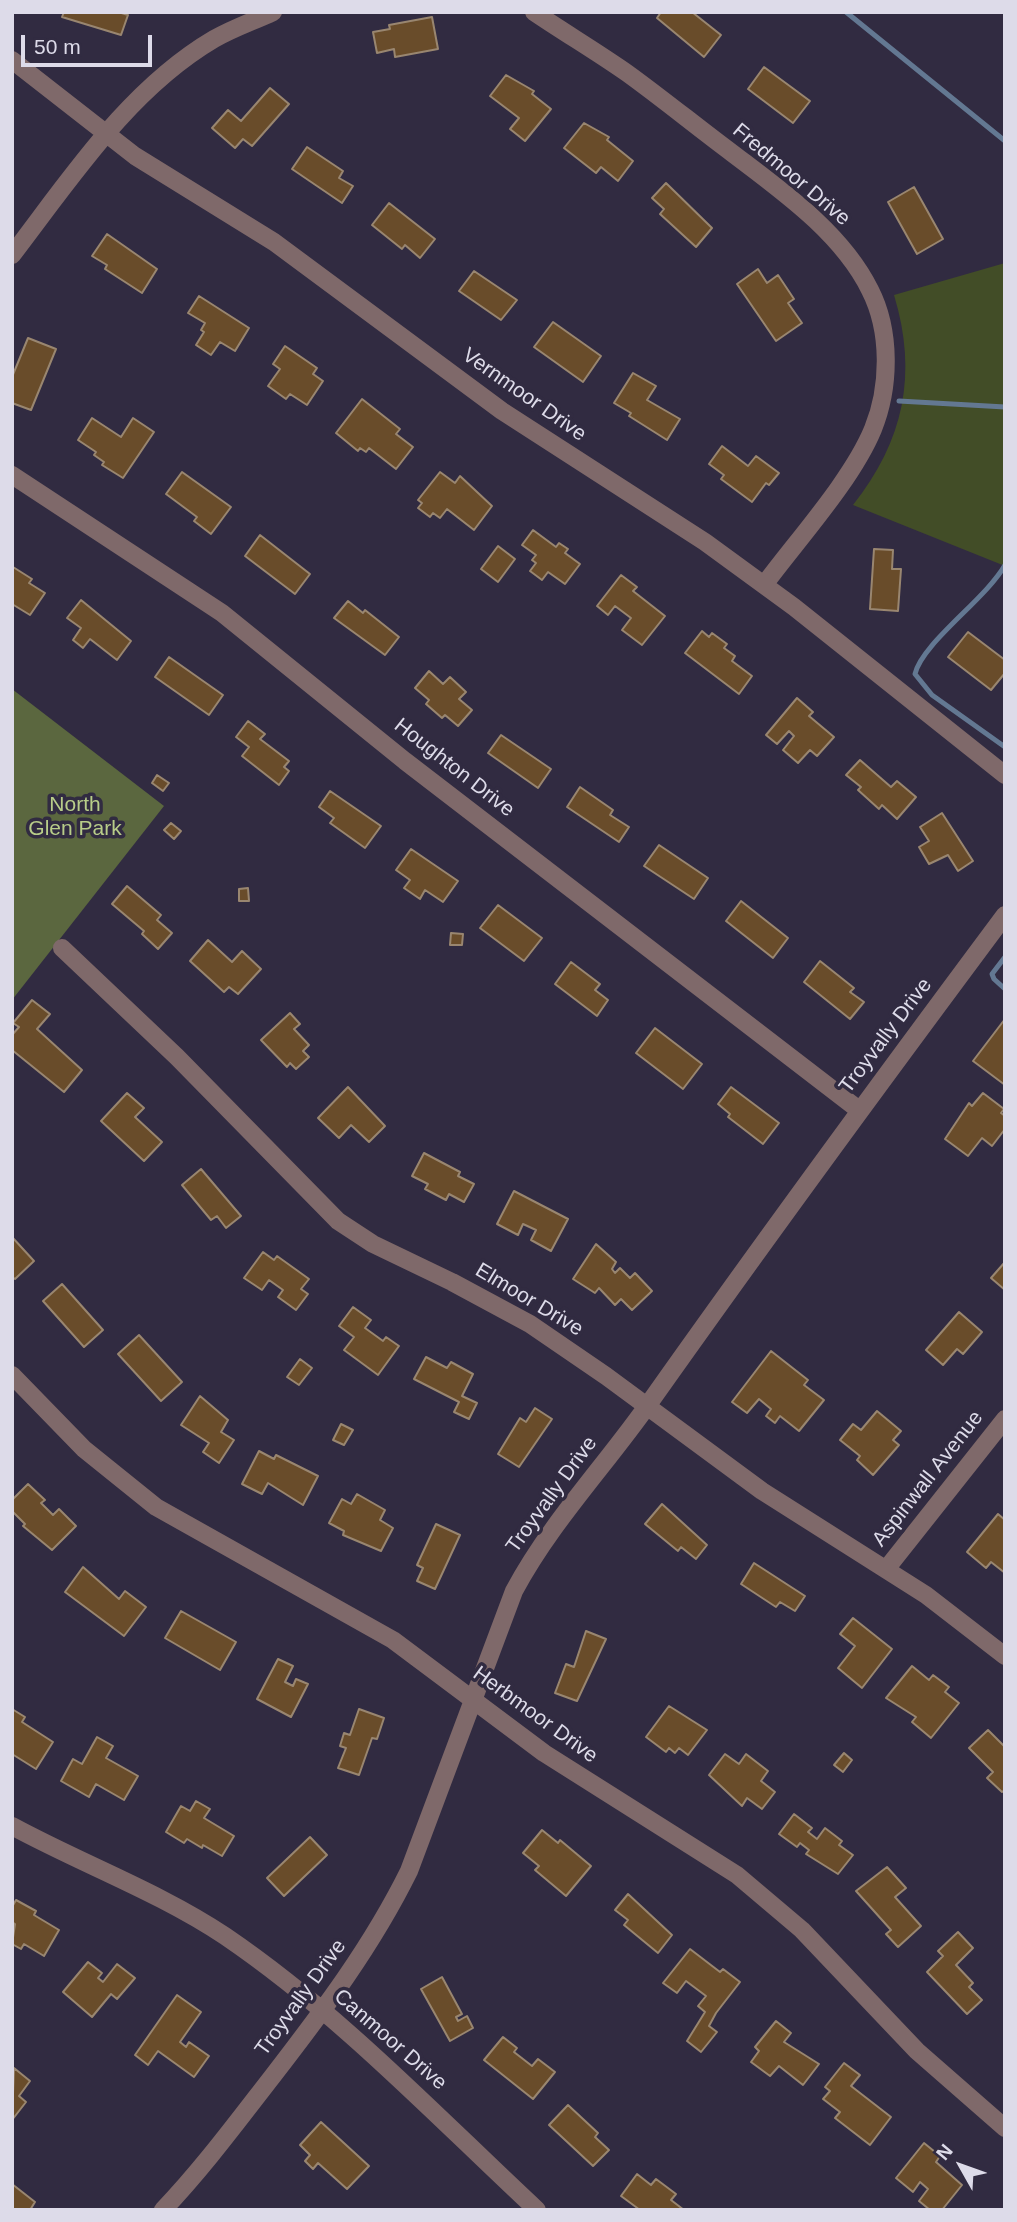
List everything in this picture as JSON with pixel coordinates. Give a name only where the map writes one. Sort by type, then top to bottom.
[{"type":"street","points":[[12,255],[124,114],[168,72],[215,39],[273,12]]},
{"type":"street","name":"Fredmoor Drive","points":[[534,12],[628,74],[764,177],[848,254],[871,290],[880,313],[885,356],[879,407],[873,429],[848,470],[764,585]]},
{"type":"street","name":"Vernmoor Drive","points":[[12,60],[106,136],[274,242],[502,411],[705,542],[764,585],[1005,775]]},
{"type":"street","name":"Houghton Drive","points":[[12,475],[222,613],[405,761],[859,1110]]},
{"type":"street","name":"Troyvally Drive","points":[[163,2210],[199,2172],[323,2010],[374,1936],[404,1881],[514,1591],[531,1559],[647,1406],[752,1255],[1005,915]]},
{"type":"street","name":"Elmoor Drive","points":[[62,948],[187,1067],[338,1221],[373,1244],[530,1324],[762,1491],[887,1568],[963,1622],[1005,1656]]},
{"type":"street","name":"Herbmoor Drive","points":[[12,1375],[84,1449],[134,1492],[187,1527],[349,1613],[419,1658],[544,1753],[713,1858],[753,1887],[808,1937],[917,2052],[1005,2128]]},
{"type":"street","name":"Aspinwall Avenue","points":[[887,1568],[1005,1419]]},
{"type":"street","name":"Canmoor Drive","points":[[12,1826],[201,1922],[249,1953],[323,2010],[399,2076],[537,2210]]},
{"type":"green space","points":[[1005,263],[1005,566],[853,505],[884,456],[902,406],[905,352],[894,295]]},
{"type":"green space","name":"North Glen Park","points":[[12,689],[164,806],[12,1000]]},
{"type":"building","points":[[64,12],[118,12],[128,15],[121,35],[62,17]]},
{"type":"building","points":[[661,12],[692,12],[721,35],[704,57],[657,18]]},
{"type":"building","points":[[432,17],[438,49],[395,57],[394,49],[377,53],[373,32],[390,29],[389,25]]},
{"type":"building","points":[[764,67],[810,101],[793,123],[748,89]]},
{"type":"building","points":[[506,75],[534,91],[532,94],[551,109],[525,141],[510,129],[519,118],[490,96]]},
{"type":"building","points":[[270,88],[289,104],[252,146],[243,139],[235,148],[212,128],[228,110],[241,121]]},
{"type":"building","points":[[584,123],[609,137],[607,140],[633,161],[618,181],[601,167],[596,173],[564,148]]},
{"type":"building","points":[[307,147],[343,171],[339,178],[353,186],[342,203],[292,169]]},
{"type":"building","points":[[666,183],[712,228],[696,247],[660,214],[664,209],[652,198]]},
{"type":"building","points":[[914,187],[943,239],[917,254],[888,202]]},
{"type":"building","points":[[389,203],[435,239],[420,258],[405,245],[402,249],[372,225]]},
{"type":"building","points":[[107,234],[157,269],[142,293],[105,269],[107,265],[92,256]]},
{"type":"building","points":[[758,269],[767,283],[778,275],[794,299],[788,303],[802,323],[776,341],[737,284]]},
{"type":"building","points":[[474,271],[517,300],[501,320],[459,291]]},
{"type":"building","points":[[199,296],[249,328],[235,351],[220,342],[211,355],[196,345],[204,332],[201,330],[205,323],[188,313]]},
{"type":"building","points":[[553,322],[601,356],[583,382],[534,347]]},
{"type":"building","points":[[28,338],[56,349],[31,410],[12,403],[12,377]]},
{"type":"building","points":[[285,346],[317,368],[313,374],[323,381],[307,405],[290,394],[286,399],[268,386],[280,369],[273,364]]},
{"type":"building","points":[[633,373],[656,386],[647,400],[680,419],[667,440],[614,403]]},
{"type":"building","points":[[362,399],[400,429],[396,434],[413,447],[396,469],[369,448],[366,452],[360,448],[358,451],[336,433]]},
{"type":"building","points":[[92,418],[121,437],[133,418],[154,432],[123,478],[102,465],[104,462],[94,455],[96,452],[78,440]]},
{"type":"building","points":[[722,446],[748,466],[756,456],[779,473],[769,485],[766,483],[752,502],[721,479],[724,475],[709,464]]},
{"type":"building","points":[[182,472],[231,507],[211,534],[194,521],[197,517],[166,494]]},
{"type":"building","points":[[440,472],[455,483],[460,476],[492,506],[474,530],[447,509],[440,518],[433,513],[430,517],[418,508],[422,503],[418,500]]},
{"type":"building","points":[[533,530],[556,547],[559,543],[568,549],[565,553],[580,564],[565,584],[548,572],[542,580],[530,571],[536,563],[532,560],[536,555],[522,545]]},
{"type":"building","points":[[260,535],[310,574],[295,594],[245,556]]},
{"type":"building","points":[[498,546],[515,559],[498,582],[481,569]]},
{"type":"building","points":[[874,549],[893,550],[892,569],[901,569],[898,611],[870,609]]},
{"type":"building","points":[[13,567],[32,579],[29,583],[45,593],[30,615],[12,604]]},
{"type":"building","points":[[621,575],[637,587],[633,591],[665,616],[642,645],[622,630],[631,618],[615,606],[608,615],[597,606]]},
{"type":"building","points":[[81,600],[131,641],[117,660],[90,639],[83,648],[73,640],[81,628],[67,618]]},
{"type":"building","points":[[348,601],[363,613],[365,610],[399,637],[385,655],[334,618]]},
{"type":"building","points":[[702,631],[709,637],[712,633],[727,644],[724,648],[735,656],[732,661],[752,676],[739,694],[685,653]]},
{"type":"building","points":[[968,632],[1005,660],[1005,673],[991,690],[948,657]]},
{"type":"building","points":[[169,657],[223,695],[209,715],[155,677]]},
{"type":"building","points":[[429,671],[443,684],[450,677],[466,692],[459,699],[472,710],[458,726],[445,715],[442,718],[426,704],[429,700],[415,688]]},
{"type":"building","points":[[797,698],[813,712],[809,716],[834,737],[817,756],[810,750],[798,763],[783,750],[794,736],[789,731],[777,744],[766,735]]},
{"type":"building","points":[[248,721],[265,734],[260,739],[289,761],[284,767],[289,771],[279,785],[242,756],[249,747],[236,737]]},
{"type":"building","points":[[501,735],[551,769],[538,788],[488,753]]},
{"type":"building","points":[[860,760],[891,787],[897,781],[916,797],[897,819],[882,805],[879,809],[858,790],[861,787],[846,775]]},
{"type":"building","points":[[157,775],[169,783],[163,791],[152,783]]},
{"type":"building","points":[[580,787],[613,810],[610,815],[629,827],[619,842],[567,807]]},
{"type":"building","points":[[330,791],[381,826],[365,848],[330,823],[334,818],[319,807]]},
{"type":"building","points":[[942,813],[973,861],[958,871],[948,855],[929,864],[919,847],[929,841],[920,827]]},
{"type":"building","points":[[171,823],[181,831],[174,839],[164,830]]},
{"type":"building","points":[[659,845],[708,878],[694,899],[644,866]]},
{"type":"building","points":[[411,849],[458,881],[443,902],[425,890],[420,899],[404,888],[410,880],[396,870]]},
{"type":"building","points":[[127,886],[161,915],[157,920],[172,933],[158,949],[142,934],[144,931],[112,904]]},
{"type":"building","points":[[248,888],[249,901],[239,901],[239,889]]},
{"type":"building","points":[[741,901],[788,938],[773,958],[726,921]]},
{"type":"building","points":[[498,905],[542,938],[524,961],[480,928]]},
{"type":"building","points":[[451,933],[463,934],[462,945],[450,945]]},
{"type":"building","points":[[208,940],[232,962],[242,951],[261,969],[238,994],[229,987],[224,992],[190,961]]},
{"type":"building","points":[[820,961],[854,988],[850,992],[864,1002],[850,1019],[804,982]]},
{"type":"building","points":[[571,962],[600,984],[595,990],[608,1000],[597,1016],[555,984]]},
{"type":"building","points":[[32,1000],[50,1014],[37,1029],[82,1070],[64,1092],[12,1050],[12,1035],[19,1027],[13,1023]]},
{"type":"building","points":[[290,1013],[300,1024],[294,1029],[309,1045],[303,1051],[309,1057],[296,1069],[290,1063],[287,1067],[261,1040]]},
{"type":"building","points":[[1005,1019],[1005,1085],[973,1061]]},
{"type":"building","points":[[655,1028],[702,1064],[683,1089],[636,1053]]},
{"type":"building","points":[[348,1087],[385,1126],[369,1142],[351,1125],[339,1138],[318,1118]]},
{"type":"building","points":[[731,1087],[779,1123],[763,1144],[728,1117],[730,1114],[718,1104]]},
{"type":"building","points":[[127,1093],[144,1108],[135,1117],[162,1142],[144,1161],[101,1121]]},
{"type":"building","points":[[983,1093],[1004,1109],[1001,1113],[1005,1116],[1005,1129],[992,1146],[982,1138],[968,1156],[945,1139],[969,1103],[972,1106]]},
{"type":"building","points":[[424,1153],[460,1172],[458,1176],[474,1184],[464,1202],[449,1194],[446,1200],[425,1189],[428,1184],[412,1176]]},
{"type":"building","points":[[201,1169],[241,1216],[226,1228],[217,1216],[211,1220],[182,1185]]},
{"type":"building","points":[[514,1191],[568,1219],[551,1251],[531,1240],[536,1230],[523,1224],[518,1235],[497,1224]]},
{"type":"building","points":[[12,1237],[34,1261],[15,1279],[12,1277]]},
{"type":"building","points":[[596,1244],[616,1262],[612,1269],[615,1273],[620,1268],[630,1278],[635,1273],[652,1291],[632,1310],[621,1299],[615,1305],[599,1288],[595,1293],[573,1279]]},
{"type":"building","points":[[263,1252],[274,1260],[277,1256],[309,1279],[301,1289],[308,1294],[296,1310],[278,1297],[283,1290],[269,1280],[262,1290],[244,1278]]},
{"type":"building","points":[[1005,1262],[1005,1290],[991,1278]]},
{"type":"building","points":[[62,1284],[103,1330],[84,1347],[43,1301]]},
{"type":"building","points":[[353,1307],[371,1320],[365,1328],[383,1341],[386,1337],[399,1346],[378,1375],[344,1350],[354,1337],[339,1326]]},
{"type":"building","points":[[959,1312],[982,1332],[963,1354],[957,1349],[943,1365],[926,1350]]},
{"type":"building","points":[[139,1335],[182,1382],[161,1401],[118,1354]]},
{"type":"building","points":[[771,1351],[808,1380],[804,1385],[824,1400],[799,1431],[780,1416],[775,1423],[766,1416],[771,1409],[759,1399],[747,1413],[732,1402]]},
{"type":"building","points":[[426,1357],[447,1368],[451,1362],[473,1374],[462,1396],[477,1403],[469,1419],[454,1412],[459,1402],[414,1379]]},
{"type":"building","points":[[300,1359],[312,1368],[299,1385],[287,1377]]},
{"type":"building","points":[[200,1396],[228,1420],[221,1432],[234,1440],[219,1463],[203,1452],[209,1443],[181,1425]]},
{"type":"building","points":[[535,1408],[552,1419],[519,1467],[498,1454],[520,1418],[526,1422]]},
{"type":"building","points":[[877,1411],[901,1431],[893,1440],[899,1445],[873,1475],[857,1460],[860,1456],[840,1440],[853,1424],[861,1430]]},
{"type":"building","points":[[341,1424],[353,1430],[344,1445],[333,1440]]},
{"type":"building","points":[[259,1451],[274,1459],[276,1455],[318,1476],[303,1505],[268,1483],[262,1494],[242,1484]]},
{"type":"building","points":[[28,1484],[45,1500],[41,1503],[53,1515],[59,1509],[76,1526],[52,1550],[23,1526],[25,1524],[12,1511],[12,1500]]},
{"type":"building","points":[[357,1494],[385,1510],[380,1520],[393,1528],[381,1551],[343,1535],[344,1531],[329,1523],[342,1499],[351,1504]]},
{"type":"building","points":[[662,1504],[707,1545],[696,1559],[681,1547],[678,1551],[645,1524]]},
{"type":"building","points":[[998,1514],[1005,1520],[1005,1573],[991,1562],[986,1568],[967,1552]]},
{"type":"building","points":[[436,1524],[460,1535],[435,1589],[417,1581],[423,1568],[417,1565]]},
{"type":"building","points":[[754,1563],[805,1596],[795,1611],[780,1602],[776,1607],[741,1584]]},
{"type":"building","points":[[83,1567],[119,1599],[125,1591],[146,1607],[124,1636],[65,1592]]},
{"type":"building","points":[[181,1611],[236,1642],[220,1670],[165,1638]]},
{"type":"building","points":[[853,1618],[892,1649],[862,1688],[838,1668],[855,1646],[840,1634]]},
{"type":"building","points":[[586,1631],[606,1639],[577,1701],[555,1693],[566,1664],[574,1667]]},
{"type":"building","points":[[278,1659],[293,1666],[285,1682],[293,1686],[296,1679],[308,1684],[291,1717],[257,1699]]},
{"type":"building","points":[[912,1666],[929,1680],[933,1675],[949,1687],[945,1692],[959,1703],[931,1738],[912,1722],[916,1717],[886,1698]]},
{"type":"building","points":[[669,1706],[707,1730],[688,1755],[679,1748],[675,1753],[669,1748],[666,1752],[646,1737]]},
{"type":"building","points":[[12,1709],[25,1717],[22,1722],[53,1742],[36,1769],[12,1754]]},
{"type":"building","points":[[359,1709],[384,1718],[377,1739],[372,1738],[359,1775],[338,1768],[346,1748],[340,1746],[344,1733],[350,1735]]},
{"type":"building","points":[[988,1730],[1005,1747],[1005,1790],[1002,1792],[987,1778],[993,1772],[969,1748]]},
{"type":"building","points":[[97,1737],[113,1746],[106,1758],[138,1776],[124,1800],[96,1784],[89,1797],[61,1781],[73,1759],[82,1764]]},
{"type":"building","points":[[844,1753],[852,1760],[843,1772],[834,1765]]},
{"type":"building","points":[[725,1754],[739,1764],[746,1754],[768,1771],[761,1781],[775,1792],[762,1809],[747,1798],[742,1806],[709,1775]]},
{"type":"building","points":[[196,1801],[210,1809],[204,1818],[234,1836],[222,1856],[187,1839],[184,1843],[166,1832],[181,1806],[190,1811]]},
{"type":"building","points":[[794,1814],[812,1828],[808,1832],[817,1839],[825,1828],[842,1841],[839,1845],[853,1855],[838,1874],[806,1854],[809,1850],[800,1843],[797,1847],[779,1834]]},
{"type":"building","points":[[542,1830],[558,1843],[560,1840],[591,1866],[566,1896],[535,1870],[539,1866],[523,1853]]},
{"type":"building","points":[[310,1837],[327,1855],[284,1896],[267,1878]]},
{"type":"building","points":[[887,1867],[906,1888],[895,1897],[921,1926],[898,1947],[886,1934],[891,1930],[856,1891]]},
{"type":"building","points":[[628,1894],[672,1935],[658,1953],[624,1925],[628,1920],[615,1910]]},
{"type":"building","points":[[16,1900],[36,1911],[34,1915],[59,1930],[44,1956],[24,1944],[21,1949],[12,1944],[15,1924],[12,1922],[12,1907]]},
{"type":"building","points":[[958,1932],[973,1948],[956,1965],[973,1983],[969,1987],[982,2000],[967,2014],[927,1972],[943,1956],[938,1951]]},
{"type":"building","points":[[690,1949],[720,1972],[723,1969],[740,1982],[716,2013],[709,2026],[717,2032],[701,2052],[687,2041],[705,2012],[698,2006],[706,1996],[686,1981],[677,1993],[663,1983]]},
{"type":"building","points":[[88,1962],[102,1973],[98,1978],[103,1982],[117,1964],[135,1978],[117,1999],[111,1994],[92,2017],[63,1992]]},
{"type":"building","points":[[442,1977],[462,2014],[456,2017],[458,2021],[467,2016],[473,2028],[450,2041],[421,1989]]},
{"type":"building","points":[[177,1995],[201,2012],[180,2042],[186,2047],[189,2042],[209,2056],[194,2077],[158,2051],[148,2065],[135,2055]]},
{"type":"building","points":[[776,2021],[791,2033],[784,2042],[819,2064],[803,2085],[779,2066],[770,2076],[751,2062],[759,2051],[755,2047]]},
{"type":"building","points":[[503,2037],[517,2048],[514,2052],[532,2066],[538,2059],[555,2072],[533,2099],[484,2060]]},
{"type":"building","points":[[844,2063],[860,2075],[851,2086],[891,2117],[870,2145],[835,2118],[840,2112],[823,2099],[830,2091],[825,2087]]},
{"type":"building","points":[[14,2068],[30,2081],[19,2096],[26,2102],[12,2120]]},
{"type":"building","points":[[568,2105],[598,2133],[595,2137],[609,2150],[593,2166],[549,2125]]},
{"type":"building","points":[[321,2122],[369,2166],[347,2189],[318,2163],[313,2169],[305,2161],[310,2155],[300,2145]]},
{"type":"building","points":[[924,2143],[940,2156],[936,2162],[962,2185],[942,2210],[930,2210],[919,2201],[928,2189],[920,2182],[913,2192],[896,2178]]},
{"type":"building","points":[[637,2174],[651,2185],[656,2179],[676,2194],[671,2200],[684,2210],[640,2210],[621,2196]]},
{"type":"building","points":[[12,2184],[35,2202],[30,2210],[12,2210]]},
{"type":"waterway","points":[[846,12],[1005,141]]},
{"type":"waterway","points":[[899,401],[1005,407]]},
{"type":"waterway","points":[[1005,565],[984,592],[929,649],[915,674],[932,695],[1005,747]]},
{"type":"waterway","points":[[1005,957],[992,974],[1005,989]]}]
